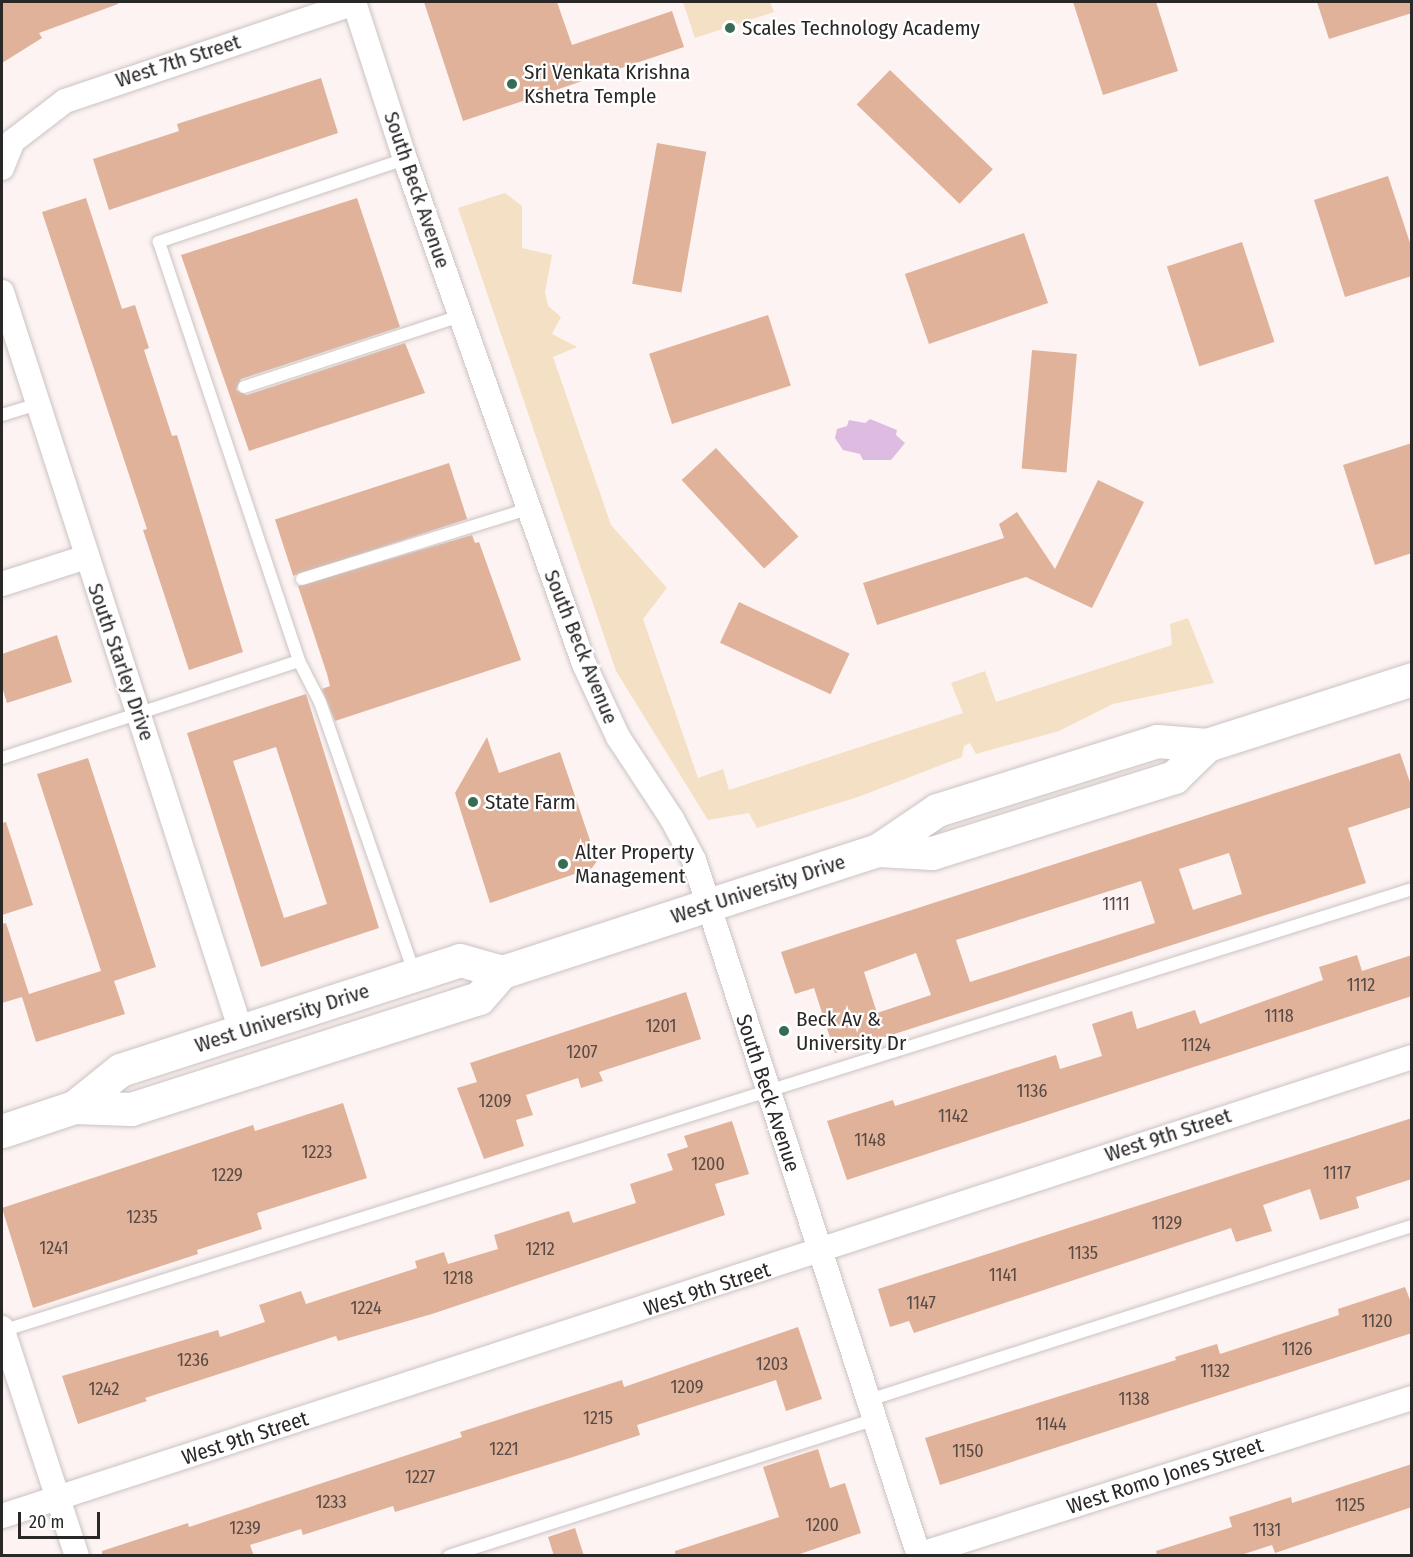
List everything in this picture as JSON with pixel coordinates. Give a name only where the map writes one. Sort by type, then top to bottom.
[{"type":"main road","name":"West University Drive","points":[[74,1107],[131,1109],[479,998],[502,972],[878,850],[932,853],[1174,777],[1207,745],[1412,679]]},
{"type":"main road","name":"West University Drive","points":[[2,1131],[74,1107],[120,1070],[460,960],[502,972]]},
{"type":"street","name":"West 7th Street","points":[[2,168],[13,141],[37,119],[75,96],[355,2]]},
{"type":"street","name":"South Beck Avenue","points":[[355,2],[405,159],[584,664],[618,737],[688,850],[708,905],[919,1555]]},
{"type":"street","name":"South Starley Drive","points":[[2,292],[241,1031]]},
{"type":"street","points":[[2,584],[86,557]]},
{"type":"street","name":"West 9th Street","points":[[2,1516],[820,1250],[858,1234],[1412,1057]]},
{"type":"street","points":[[2,1330],[77,1556]]},
{"type":"street","name":"West Romo Jones Street","points":[[919,1555],[1412,1398]]},
{"type":"lane","points":[[405,159],[159,242],[299,661],[320,702],[415,975]]},
{"type":"lane","points":[[244,387],[460,316]]},
{"type":"lane","points":[[2,415],[38,404]]},
{"type":"lane","points":[[302,579],[528,509]]},
{"type":"lane","points":[[2,758],[299,661]]},
{"type":"lane","points":[[2,1330],[1412,889]]},
{"type":"lane","points":[[449,1556],[1412,1226]]},
{"type":"shaded area","points":[[683,2],[770,2],[774,12],[695,38]]},
{"type":"shaded area","points":[[505,193],[522,206],[522,248],[552,255],[545,292],[548,306],[561,317],[552,334],[577,347],[553,357],[611,525],[667,588],[643,619],[698,778],[723,769],[729,790],[963,713],[951,683],[985,671],[996,702],[1172,645],[1170,624],[1188,618],[1214,683],[1113,704],[1059,731],[976,754],[970,743],[964,746],[962,757],[858,797],[757,828],[749,813],[708,820],[616,671],[458,208]]},
{"type":"shaded area","points":[[870,419],[897,430],[896,435],[905,443],[891,460],[863,460],[860,454],[843,450],[835,438],[837,429],[847,426],[849,420],[865,423]]},
{"type":"building","points":[[2,2],[118,2],[118,4],[39,33],[42,38],[2,63]]},
{"type":"building","name":"Sri Venkata Krishna Kshetra Temple","points":[[424,2],[557,2],[572,45],[672,11],[684,47],[463,121]]},
{"type":"building","points":[[1073,2],[1156,2],[1178,71],[1103,95]]},
{"type":"building","points":[[1317,2],[1412,2],[1412,13],[1329,39]]},
{"type":"building","points":[[890,70],[993,169],[960,204],[857,105]]},
{"type":"building","points":[[321,78],[338,133],[109,210],[93,159],[179,131],[177,124]]},
{"type":"building","points":[[657,143],[706,152],[681,293],[632,284]]},
{"type":"building","points":[[1388,176],[1412,249],[1412,276],[1345,297],[1314,200]]},
{"type":"building","points":[[86,198],[122,309],[135,305],[149,348],[144,350],[172,436],[177,435],[243,652],[189,670],[143,530],[147,529],[42,212]]},
{"type":"building","points":[[357,198],[400,327],[241,379],[236,390],[247,395],[405,343],[425,393],[249,451],[181,255]]},
{"type":"building","points":[[1024,233],[1048,303],[929,344],[905,274]]},
{"type":"building","points":[[1242,242],[1274,342],[1199,366],[1167,266]]},
{"type":"building","points":[[768,315],[791,385],[672,424],[649,354]]},
{"type":"building","points":[[1032,350],[1077,354],[1066,472],[1022,469]]},
{"type":"building","points":[[1412,443],[1412,553],[1375,565],[1343,465]]},
{"type":"building","points":[[716,448],[799,536],[764,569],[682,480]]},
{"type":"building","points":[[449,463],[467,519],[293,576],[275,520]]},
{"type":"building","points":[[1098,480],[1144,502],[1092,608],[1026,577],[877,625],[863,583],[1004,538],[999,524],[1017,512],[1055,569]]},
{"type":"building","points":[[472,535],[475,543],[479,542],[521,660],[335,721],[322,689],[330,686],[327,674],[298,586]]},
{"type":"building","points":[[739,602],[850,654],[831,694],[720,643]]},
{"type":"building","points":[[57,635],[72,682],[7,703],[2,687],[2,654]]},
{"type":"building","points":[[306,694],[379,928],[261,967],[187,733]],"holes":[[[276,747],[327,904],[284,918],[233,761]]]},
{"type":"building","points":[[487,737],[499,773],[560,752],[597,861],[592,868],[490,903],[455,793]]},
{"type":"building","points":[[1400,753],[1412,788],[1412,807],[1348,828],[1366,883],[835,1053],[814,988],[795,994],[781,952]],"holes":[[[1229,853],[1242,894],[1193,910],[1179,869]],[[1141,881],[1155,923],[970,982],[956,940]],[[916,953],[931,995],[877,1013],[864,972]]]},
{"type":"building","points":[[88,758],[156,967],[114,981],[125,1014],[36,1042],[22,997],[2,1003],[2,924],[6,923],[29,994],[101,971],[37,774]]},
{"type":"building","points":[[6,822],[33,905],[2,915],[2,823]]},
{"type":"building","points":[[1357,955],[1362,971],[1412,955],[1412,996],[847,1180],[827,1121],[893,1100],[895,1106],[1056,1055],[1060,1069],[1102,1056],[1092,1024],[1132,1011],[1137,1029],[1195,1010],[1200,1024],[1323,980],[1319,967]]},
{"type":"building","points":[[686,992],[701,1039],[599,1072],[603,1081],[581,1088],[578,1078],[526,1095],[533,1115],[516,1120],[524,1146],[484,1159],[457,1088],[477,1082],[470,1063]]},
{"type":"building","points":[[343,1103],[367,1178],[257,1213],[262,1229],[197,1250],[198,1254],[33,1308],[2,1208],[253,1125],[255,1131]]},
{"type":"building","points":[[1412,1118],[1412,1179],[1356,1197],[1359,1208],[1320,1220],[1310,1189],[1263,1205],[1272,1231],[1236,1242],[1231,1228],[914,1333],[909,1321],[890,1327],[878,1289]]},
{"type":"building","points":[[732,1121],[749,1174],[715,1184],[725,1215],[432,1314],[338,1341],[336,1336],[145,1398],[147,1401],[78,1424],[62,1376],[218,1330],[220,1337],[265,1322],[259,1305],[301,1291],[306,1304],[417,1268],[415,1261],[444,1252],[448,1264],[498,1249],[494,1235],[569,1211],[573,1223],[636,1203],[630,1184],[673,1170],[667,1154],[688,1147],[684,1136]]},
{"type":"building","points":[[1405,1287],[1412,1305],[1412,1333],[940,1485],[925,1438],[1176,1360],[1175,1357],[1217,1344],[1220,1354],[1339,1315],[1338,1309]]},
{"type":"building","points":[[798,1327],[822,1399],[786,1411],[776,1380],[637,1425],[640,1435],[573,1457],[395,1512],[393,1506],[303,1535],[301,1529],[250,1545],[254,1556],[102,1556],[102,1551],[188,1523],[189,1527],[462,1437],[460,1432],[622,1380],[624,1387]]},
{"type":"building","points":[[818,1449],[830,1488],[845,1483],[861,1533],[794,1556],[675,1556],[675,1551],[779,1517],[763,1467]]},
{"type":"building","points":[[1412,1464],[1412,1507],[1275,1553],[1272,1545],[1238,1556],[1157,1556],[1156,1551],[1232,1527],[1229,1517],[1291,1497],[1292,1503]]},
{"type":"building","points":[[575,1528],[584,1556],[554,1556],[548,1537]]},
{"type":"place","name":"Scales Technology Academy","points":[[730,28]]},
{"type":"place","name":"Sri Venkata Krishna Kshetra Temple","points":[[512,84]]},
{"type":"place","name":"State Farm","points":[[473,802]]},
{"type":"place","name":"Alter Property Management","points":[[563,864]]},
{"type":"place","name":"Beck Av & University Dr","points":[[784,1031]]}]
